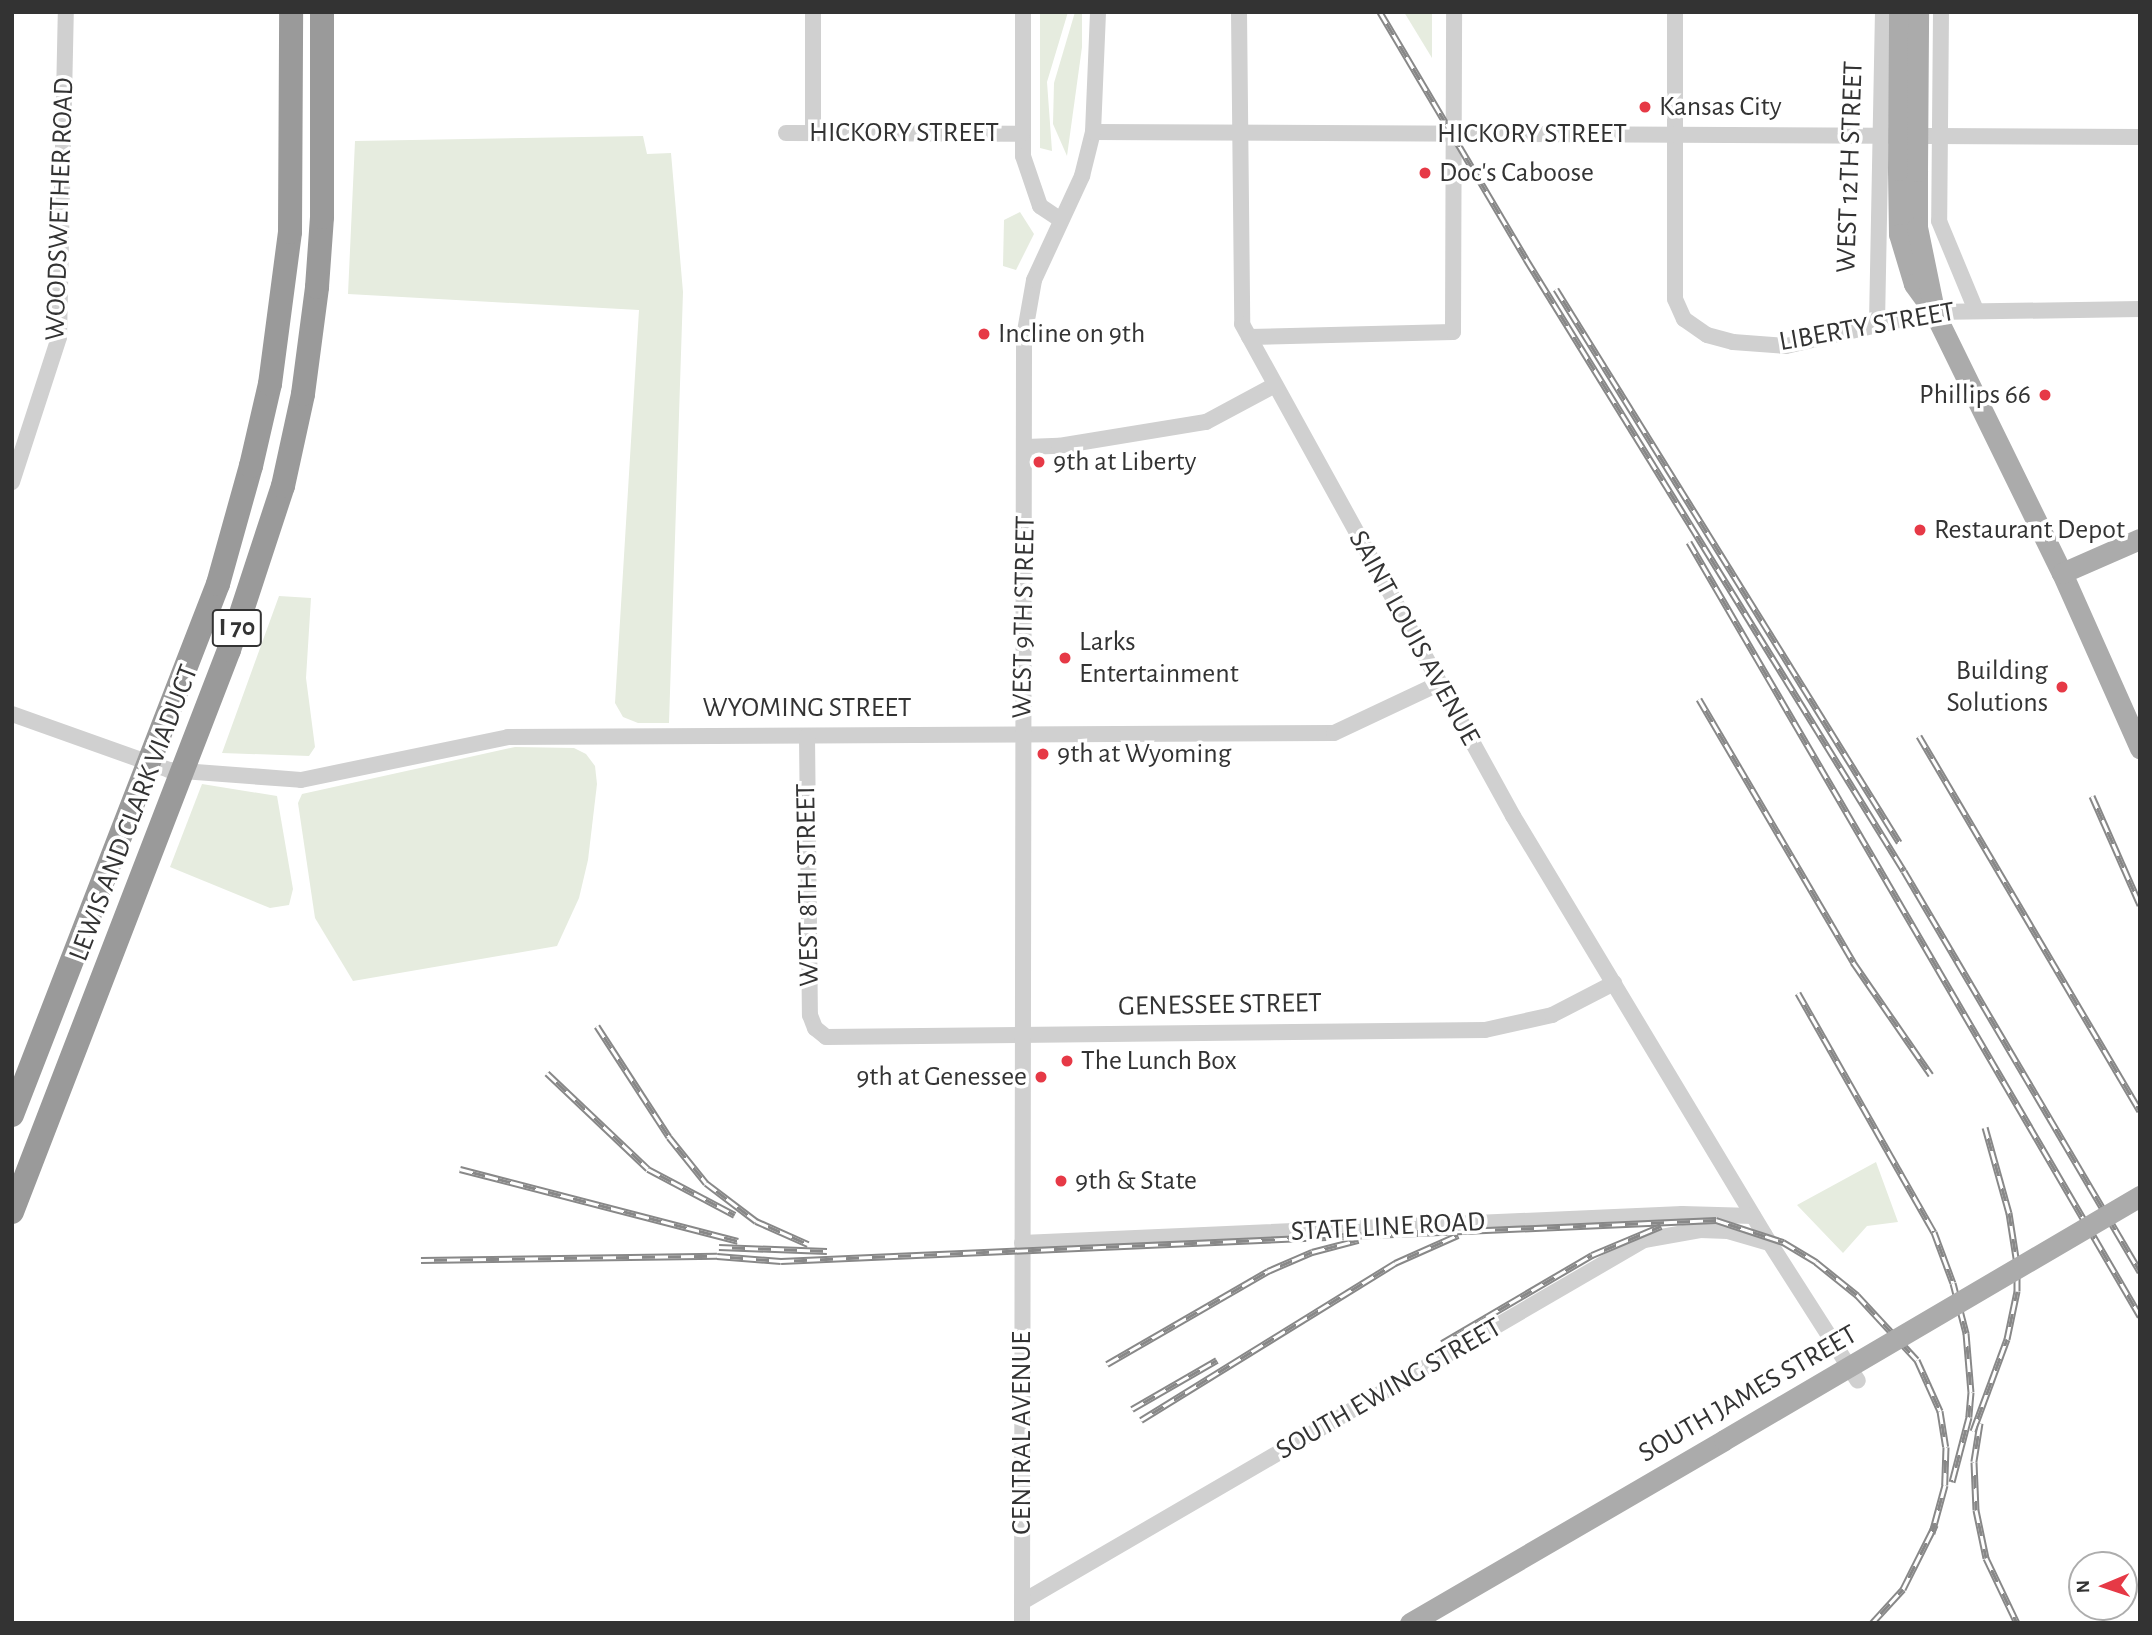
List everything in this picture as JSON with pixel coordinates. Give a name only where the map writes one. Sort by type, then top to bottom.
[{"type":"highway","name":"LEWIS AND CLARK VIADUCT","points":[[12,1115],[218,584],[251,466],[270,384],[290,232],[291,12]]},
{"type":"highway","name":"LEWIS AND CLARK VIADUCT","points":[[12,1212],[229,650],[284,486],[303,394],[319,264],[322,12]]},
{"type":"main road","name":"WEST 12TH STREET","points":[[1899,12],[1907,171],[1934,312],[2062,573],[2140,747]]},
{"type":"main road","name":"WEST 12TH STREET","points":[[1907,171],[1918,12]]},
{"type":"main road","points":[[2062,573],[2140,538]]},
{"type":"main road","name":"SOUTH JAMES STREET","points":[[1410,1623],[2140,1196]]},
{"type":"main road","points":[[1440,1623],[1450,1600]]},
{"type":"street","name":"WOODSWETHER ROAD","points":[[12,482],[42,401],[59,337],[66,12]]},
{"type":"street","points":[[813,12],[813,132]]},
{"type":"street","points":[[1023,12],[1022,134],[1032,190],[1040,206],[1061,220]]},
{"type":"street","name":"WEST 9TH STREET","points":[[1022,1242],[1027,307],[1061,220],[1082,176],[1093,132],[1098,12]]},
{"type":"street","name":"SAINT LOUIS AVENUE","points":[[1239,12],[1239,317],[1438,684],[1769,1243],[1858,1381]]},
{"type":"street","points":[[1249,337],[1453,332],[1454,12]]},
{"type":"street","points":[[1674,135],[1675,12]]},
{"type":"street","name":"WEST 12TH STREET","points":[[1877,323],[1878,134],[1883,12]]},
{"type":"street","points":[[1908,135],[1909,12]]},
{"type":"street","points":[[1941,12],[1939,222],[1975,309]]},
{"type":"street","name":"HICKORY STREET","points":[[1093,132],[2140,137]]},
{"type":"street","name":"HICKORY STREET","points":[[786,133],[1022,134]]},
{"type":"street","name":"LIBERTY STREET","points":[[1674,135],[1675,299],[1684,319],[1707,335],[1733,342],[1786,346],[1934,312],[1975,309],[2140,309]]},
{"type":"street","points":[[1026,447],[1073,444],[1206,422],[1275,385]]},
{"type":"street","name":"WYOMING STREET","points":[[12,714],[169,770],[301,780],[508,737],[1334,733],[1438,684]]},
{"type":"street","name":"WEST 8TH STREET","points":[[807,736],[810,1015],[819,1031]]},
{"type":"street","name":"GENESSEE STREET","points":[[819,1031],[836,1038],[1485,1030],[1552,1014],[1614,983]]},
{"type":"street","name":"STATE LINE ROAD","points":[[1022,1242],[1656,1215],[1753,1216]]},
{"type":"street","name":"SOUTH EWING STREET","points":[[1022,1602],[1644,1240],[1700,1230],[1728,1231],[1769,1243]]},
{"type":"street","name":"CENTRAL AVENUE","points":[[1022,1242],[1022,1623]]},
{"type":"shaded area","points":[[1040,12],[1068,12],[1047,82],[1052,151],[1040,148]]},
{"type":"shaded area","points":[[1075,12],[1082,12],[1082,47],[1067,156],[1053,124],[1054,83]]},
{"type":"shaded area","points":[[1404,12],[1432,12],[1432,58]]},
{"type":"shaded area","points":[[643,136],[647,154],[671,153],[683,292],[669,723],[638,723],[623,717],[615,703],[639,310],[348,294],[355,141]]},
{"type":"shaded area","points":[[1020,212],[1034,234],[1016,270],[1003,266],[1004,220]]},
{"type":"shaded area","points":[[279,596],[311,598],[306,678],[315,747],[309,756],[222,753]]},
{"type":"shaded area","points":[[515,747],[574,748],[586,754],[595,766],[597,784],[588,860],[579,898],[557,946],[353,981],[315,918],[298,803],[302,794]]},
{"type":"shaded area","points":[[202,784],[277,796],[293,889],[289,905],[270,908],[170,867]]},
{"type":"shaded area","points":[[1876,1162],[1898,1222],[1867,1226],[1843,1253],[1797,1205]]},
{"type":"railway","points":[[1380,12],[1526,259],[1904,871],[2140,1272]]},
{"type":"railway","points":[[1556,289],[1899,842]]},
{"type":"railway","points":[[1689,542],[2140,1316]]},
{"type":"railway","points":[[1699,699],[1853,962],[1931,1075]]},
{"type":"railway","points":[[1919,736],[2140,1111]]},
{"type":"railway","points":[[2092,796],[2140,905]]},
{"type":"railway","points":[[1798,993],[1934,1232],[1953,1283],[1966,1333],[1971,1392],[1969,1417],[1952,1482]]},
{"type":"railway","points":[[597,1026],[669,1137],[706,1183],[756,1221],[808,1244]]},
{"type":"railway","points":[[547,1073],[648,1169],[735,1215]]},
{"type":"railway","points":[[1973,1431],[2007,1339],[2017,1291],[2017,1264],[2009,1213],[1985,1127]]},
{"type":"railway","points":[[460,1169],[738,1241]]},
{"type":"railway","points":[[421,1260],[717,1256],[781,1261],[1716,1220],[1783,1242],[1816,1262],[1857,1295],[1917,1360],[1940,1411],[1946,1447],[1945,1485],[1932,1533]]},
{"type":"railway","points":[[1442,1343],[1592,1255],[1661,1226]]},
{"type":"railway","points":[[1141,1420],[1395,1263],[1458,1235]]},
{"type":"railway","points":[[1107,1364],[1268,1271],[1312,1252],[1358,1240]]},
{"type":"railway","points":[[719,1247],[827,1251]]},
{"type":"railway","points":[[1132,1409],[1217,1360]]},
{"type":"railway","points":[[1980,1423],[1974,1462],[1976,1510],[1986,1558],[2017,1623]]},
{"type":"railway","points":[[1872,1623],[1903,1589],[1935,1525]]},
{"type":"place","name":"Kansas City","points":[[1645,107]]},
{"type":"place","name":"Doc's Caboose","points":[[1425,173]]},
{"type":"place","name":"Incline on 9th","points":[[984,334]]},
{"type":"place","name":"Phillips 66","points":[[2045,395]]},
{"type":"place","name":"9th at Liberty","points":[[1039,462]]},
{"type":"place","name":"Restaurant Depot","points":[[1920,530]]},
{"type":"place","name":"Larks Entertainment","points":[[1065,658]]},
{"type":"place","name":"Building Solutions","points":[[2062,687]]},
{"type":"place","name":"9th at Wyoming","points":[[1043,754]]},
{"type":"place","name":"The Lunch Box","points":[[1067,1061]]},
{"type":"place","name":"9th at Genessee","points":[[1041,1077]]},
{"type":"place","name":"9th & State","points":[[1061,1181]]}]
